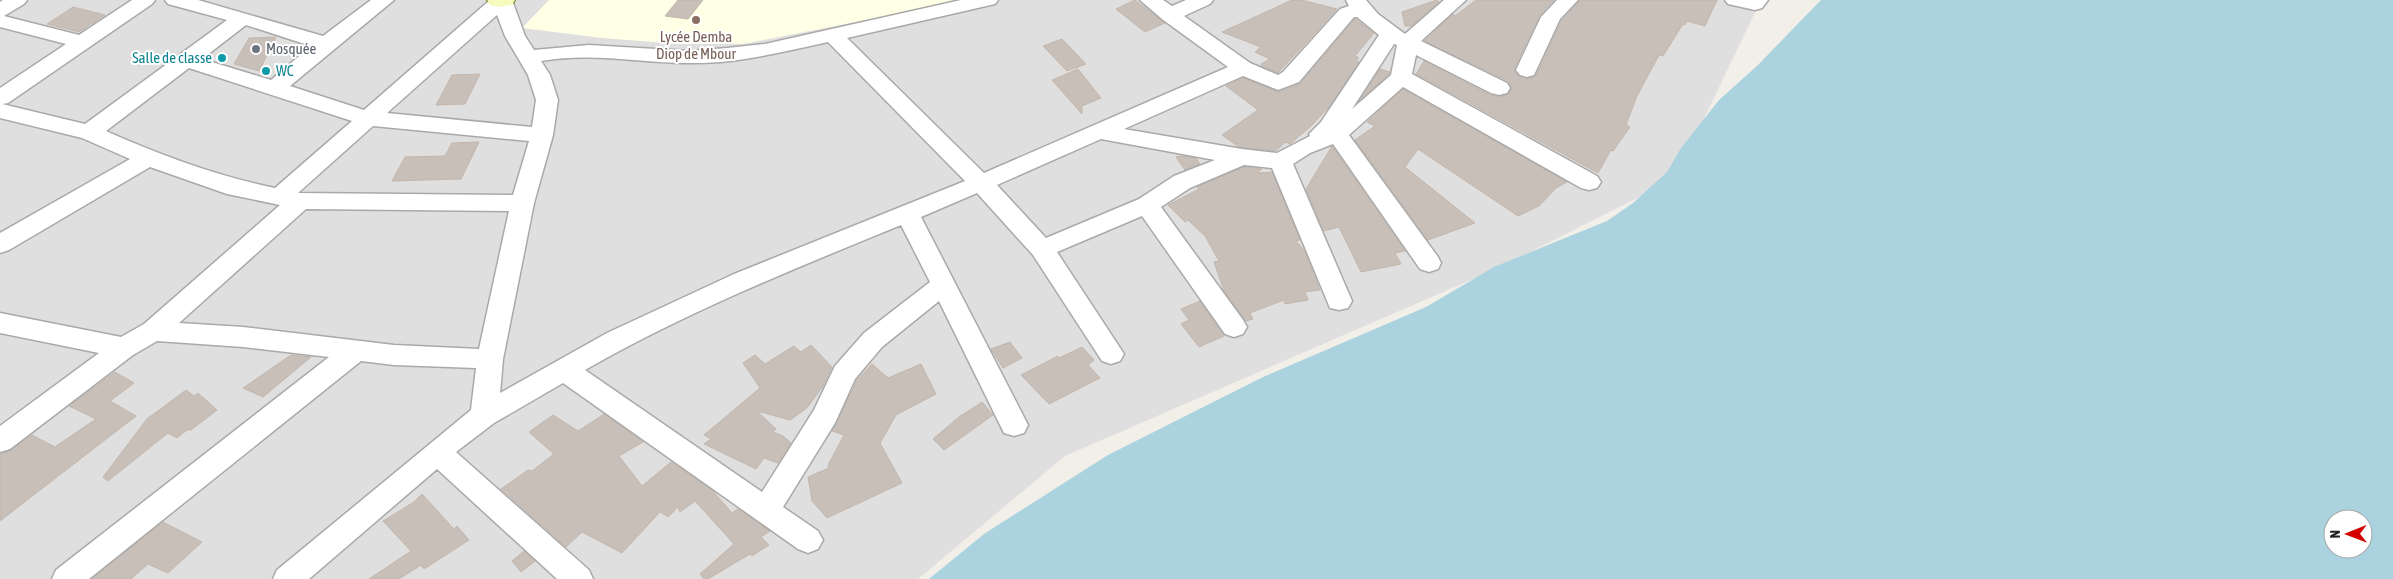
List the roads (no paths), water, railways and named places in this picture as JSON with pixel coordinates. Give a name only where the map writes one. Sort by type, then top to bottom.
[{"type":"main road","points":[[498,0],[503,0]]},
{"type":"street","points":[[0,11],[18,0]]},
{"type":"street","points":[[2,110],[83,42],[145,0]]},
{"type":"street","points":[[175,0],[244,18],[326,44]]},
{"type":"street","points":[[275,88],[326,44],[384,0]]},
{"type":"street","points":[[0,441],[124,348],[152,331],[290,199],[334,148],[370,119],[503,0],[515,36],[539,75],[547,100],[542,135],[522,203],[490,359],[484,415]]},
{"type":"street","points":[[529,57],[547,53],[577,52],[689,57],[729,55],[765,50],[988,0]]},
{"type":"street","points":[[1150,0],[1243,68],[1278,83],[1291,77],[1358,5],[1399,38],[1499,88]]},
{"type":"street","points":[[1169,14],[1204,0]]},
{"type":"street","points":[[1302,148],[1329,127],[1399,38],[1456,0]]},
{"type":"street","points":[[1527,70],[1551,17],[1568,0]]},
{"type":"street","points":[[1735,0],[1755,4],[1758,0]]},
{"type":"street","points":[[89,132],[244,18]]},
{"type":"street","points":[[0,21],[83,42]]},
{"type":"street","points":[[831,34],[981,183],[1042,250],[1112,354]]},
{"type":"street","points":[[1399,38],[1401,77]]},
{"type":"street","points":[[187,61],[370,119],[542,135]]},
{"type":"street","points":[[288,579],[436,452],[484,415],[616,340],[744,280],[981,183],[1243,68]]},
{"type":"street","points":[[1097,131],[1242,157],[1281,160],[1302,148],[1337,134],[1401,77]]},
{"type":"street","points":[[1401,77],[1589,182]]},
{"type":"street","points":[[2,110],[89,132],[148,158],[235,188],[290,199],[522,203]]},
{"type":"street","points":[[1337,134],[1428,263]]},
{"type":"street","points":[[1042,250],[1148,205],[1182,182],[1242,157]]},
{"type":"street","points":[[0,244],[148,158]]},
{"type":"street","points":[[1281,160],[1339,301]]},
{"type":"street","points":[[1148,205],[1234,327]]},
{"type":"street","points":[[907,212],[1014,426]]},
{"type":"street","points":[[765,511],[824,415],[844,373],[873,340],[943,285]]},
{"type":"street","points":[[0,323],[124,348]]},
{"type":"street","points":[[152,331],[243,337],[428,357],[490,359]]},
{"type":"street","points":[[67,579],[358,349]]},
{"type":"street","points":[[565,370],[808,540]]},
{"type":"street","points":[[436,452],[578,579]]},
{"type":"water","points":[[1821,0],[2393,0],[2393,579],[929,579],[984,534],[1108,455],[1263,377],[1426,307],[1494,267],[1607,221],[1633,203],[1667,172],[1681,148],[1719,100],[1758,65]]},
{"type":"place","name":"Lycée Demba Diop de Mbour","points":[[696,20]]},
{"type":"place","name":"Mosquée","points":[[256,49]]},
{"type":"place","name":"Salle de classe","points":[[222,58]]},
{"type":"place","name":"WC","points":[[266,71]]}]
